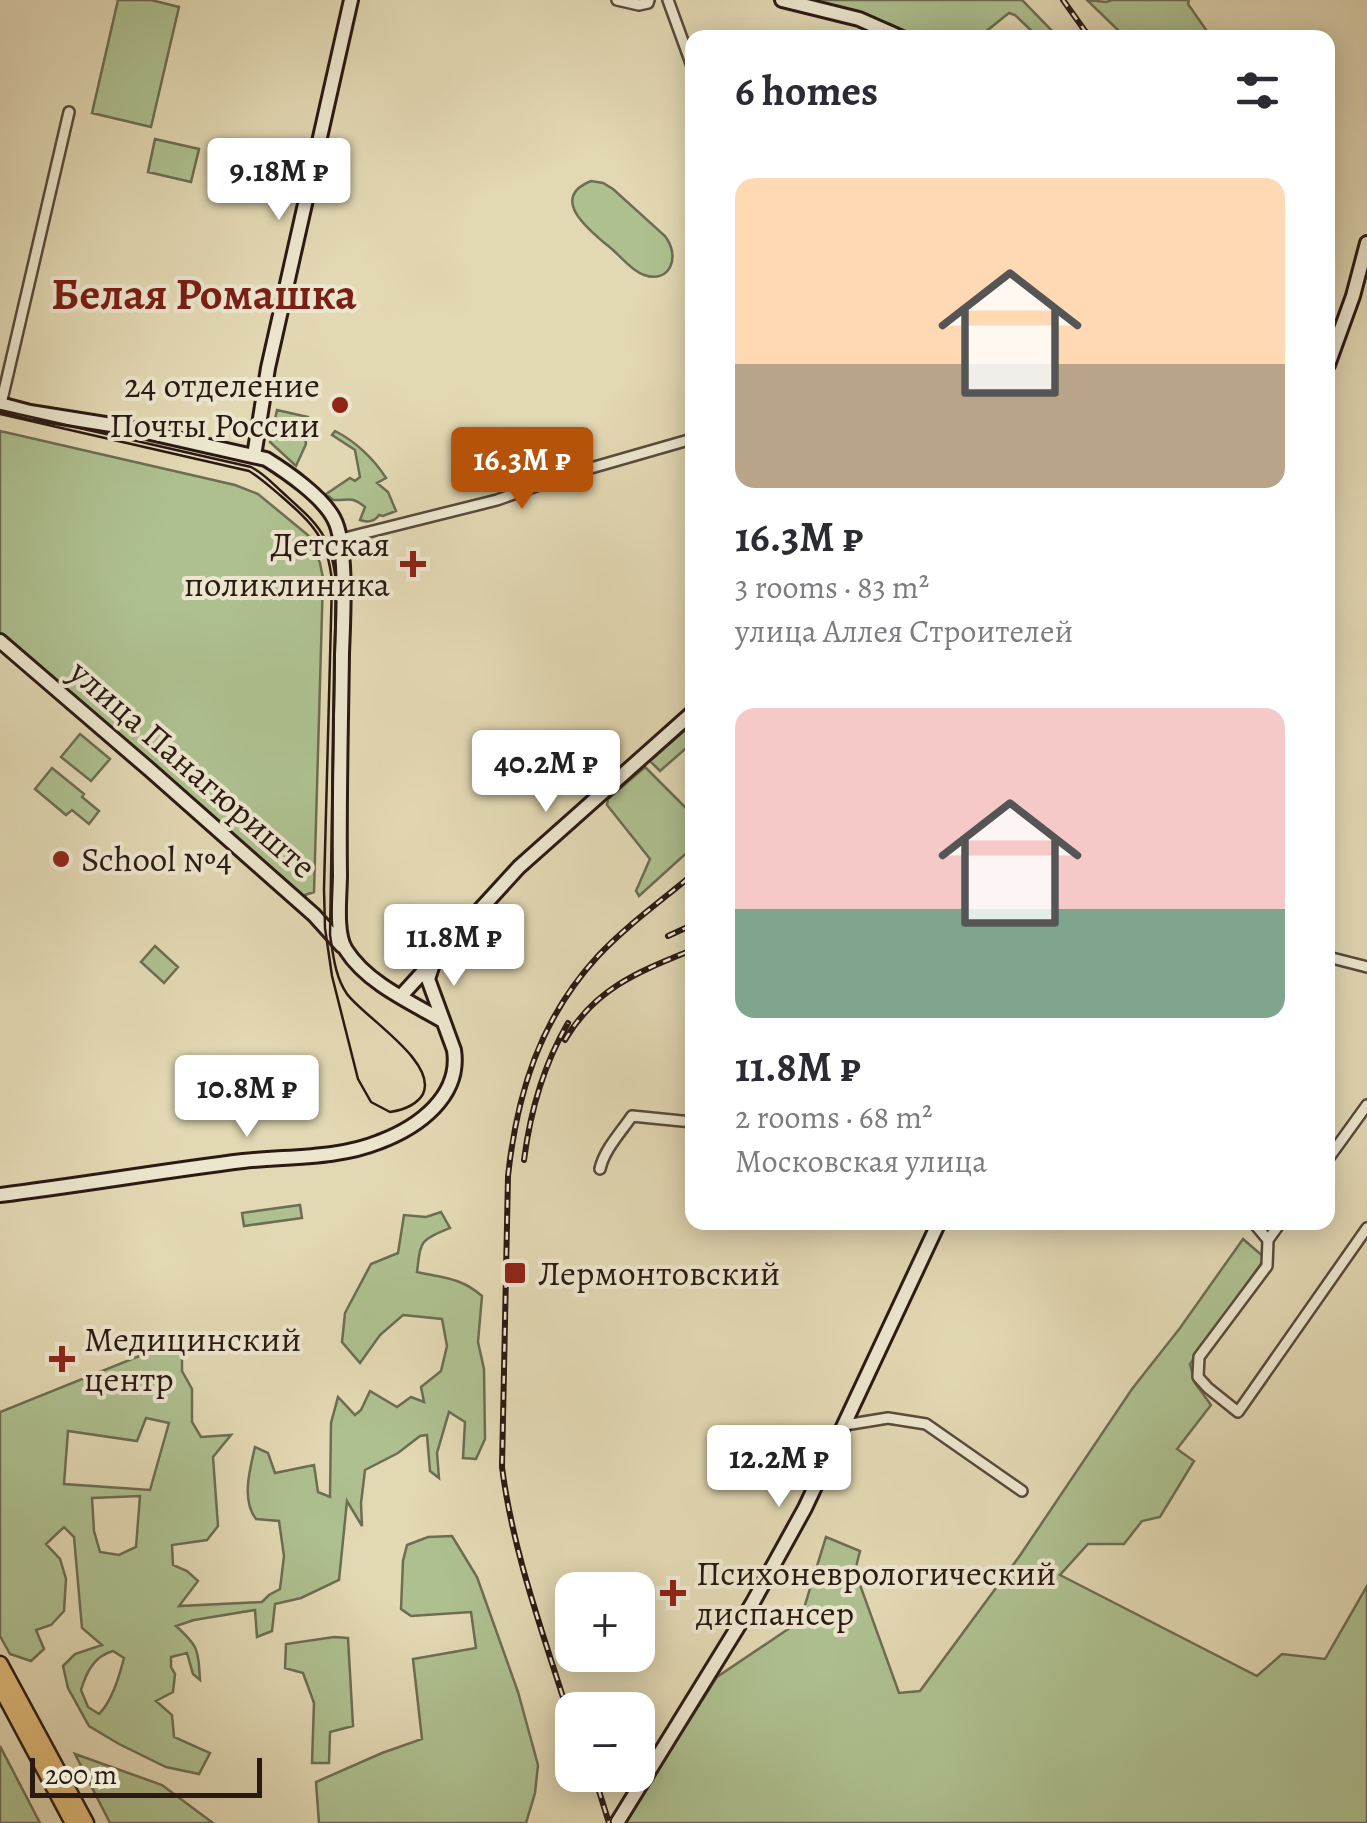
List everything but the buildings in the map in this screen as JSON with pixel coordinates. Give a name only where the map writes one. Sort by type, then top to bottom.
[{"type":"main road","points":[[0,1664],[86,1823]]},
{"type":"main road","points":[[0,1686],[73,1823]]},
{"type":"street","points":[[254,456],[268,368],[351,0]]},
{"type":"street","points":[[617,0],[639,5],[649,0]]},
{"type":"street","points":[[668,0],[685,47]]},
{"type":"street","points":[[782,0],[858,19],[883,30]]},
{"type":"street","points":[[69,112],[1,404],[266,459],[284,470],[334,518],[341,538],[343,601],[342,946]]},
{"type":"street","points":[[1335,346],[1367,242]]},
{"type":"street","points":[[341,538],[497,500],[685,440]]},
{"type":"street","name":"улица Панагюриште","points":[[0,642],[314,916],[363,970],[443,1021]]},
{"type":"street","points":[[401,996],[519,868],[685,719]]},
{"type":"street","points":[[0,1195],[306,1156],[382,1142],[431,1112],[449,1090],[456,1062],[454,1050],[428,979],[436,956]]},
{"type":"street","points":[[1335,959],[1367,967]]},
{"type":"street","points":[[1335,1149],[1367,1105]]},
{"type":"street","points":[[600,1169],[606,1153],[632,1116],[685,1121]]},
{"type":"street","points":[[1275,1230],[1268,1240],[1267,1266],[1199,1358],[1198,1377],[1238,1412],[1367,1228]]},
{"type":"street","points":[[617,1823],[752,1604],[804,1508],[935,1230]]},
{"type":"street","points":[[1260,1230],[1268,1240]]},
{"type":"street","points":[[845,1426],[888,1418],[926,1424],[1022,1490]]},
{"type":"green space","points":[[118,0],[151,0],[179,7],[151,127],[92,113]]},
{"type":"green space","points":[[804,0],[1022,0],[1051,30],[1031,30],[1009,13],[988,30],[901,30],[859,13]]},
{"type":"green space","points":[[1087,0],[1189,0],[1206,30],[1118,30]]},
{"type":"green space","points":[[155,139],[199,149],[191,182],[148,172]]},
{"type":"green space","points":[[591,181],[613,189],[665,236],[672,260],[661,276],[653,277],[631,267],[578,216],[573,197],[578,188]]},
{"type":"green space","points":[[277,410],[308,417],[313,426],[311,434],[305,437],[306,444],[296,466],[270,442]]},
{"type":"green space","points":[[0,431],[235,485],[258,494],[309,536],[323,578],[314,892],[302,896],[0,634]]},
{"type":"green space","points":[[335,431],[357,445],[381,471],[386,478],[377,483],[388,492],[396,511],[363,521],[360,520],[365,507],[360,503],[333,500],[326,494],[350,478],[355,481],[360,477],[355,450],[332,435]]},
{"type":"green space","points":[[685,730],[685,749],[660,771],[650,761]]},
{"type":"green space","points":[[80,734],[110,759],[91,781],[61,757]]},
{"type":"green space","points":[[645,767],[685,807],[685,854],[639,896],[636,891],[650,859],[607,805],[608,799]]},
{"type":"green space","points":[[52,768],[99,811],[89,824],[72,810],[66,815],[35,789]]},
{"type":"green space","points":[[155,946],[178,967],[164,983],[141,962]]},
{"type":"green space","points":[[300,1205],[302,1218],[244,1226],[242,1213]]},
{"type":"green space","points":[[441,1212],[450,1228],[423,1243],[417,1272],[459,1282],[482,1296],[478,1342],[484,1369],[485,1439],[476,1459],[463,1458],[465,1422],[449,1412],[437,1453],[439,1478],[430,1471],[427,1435],[365,1470],[362,1526],[347,1501],[339,1580],[301,1598],[275,1604],[272,1631],[257,1637],[255,1610],[176,1626],[196,1648],[200,1680],[193,1674],[187,1653],[171,1657],[175,1674],[173,1692],[156,1701],[172,1715],[174,1737],[210,1753],[199,1774],[166,1767],[89,1726],[68,1688],[63,1666],[75,1654],[102,1645],[82,1628],[74,1537],[64,1527],[46,1544],[60,1559],[66,1579],[64,1611],[51,1625],[36,1630],[44,1649],[31,1661],[10,1654],[0,1636],[0,1412],[169,1344],[182,1347],[182,1371],[192,1389],[192,1422],[201,1437],[231,1435],[213,1457],[218,1526],[207,1540],[172,1545],[173,1565],[198,1581],[179,1606],[262,1602],[280,1589],[284,1556],[279,1521],[256,1519],[251,1511],[248,1484],[255,1447],[268,1453],[275,1473],[314,1465],[318,1492],[330,1497],[331,1423],[338,1397],[355,1415],[370,1391],[397,1407],[411,1397],[424,1402],[421,1387],[441,1371],[447,1346],[442,1319],[403,1315],[380,1335],[360,1363],[342,1342],[345,1313],[371,1264],[398,1253],[404,1215],[426,1217]],"holes":[[[146,1418],[169,1423],[150,1490],[64,1484],[68,1431],[137,1441]],[[140,1496],[136,1547],[119,1555],[100,1552],[92,1498]],[[113,1651],[124,1658],[111,1696],[99,1714],[88,1707],[81,1690],[85,1677],[101,1657]]]},
{"type":"green space","points":[[1243,1239],[1265,1258],[1190,1364],[1195,1383],[1211,1405],[1177,1449],[1194,1461],[1160,1517],[1142,1521],[1124,1544],[1088,1544],[1060,1575],[1257,1676],[1282,1654],[1325,1659],[1367,1586],[1367,1823],[624,1823],[644,1792],[655,1792],[655,1774],[717,1677],[800,1621],[826,1537],[860,1551],[855,1571],[899,1693],[920,1691],[1021,1554],[1132,1389]]},
{"type":"green space","points":[[452,1536],[477,1577],[518,1692],[538,1765],[526,1823],[319,1823],[316,1782],[422,1739],[413,1659],[476,1648],[471,1612],[411,1616],[401,1609],[407,1545],[428,1537]]},
{"type":"green space","points":[[348,1638],[353,1726],[330,1732],[329,1763],[312,1763],[314,1703],[303,1673],[285,1668],[286,1644]]},
{"type":"green space","points":[[0,1746],[40,1823],[0,1823]]},
{"type":"green space","points":[[75,1754],[162,1785],[213,1823],[110,1823]]},
{"type":"tram line","points":[[0,410],[251,467],[304,512],[326,540],[336,582],[332,950],[347,994],[420,1068],[425,1081],[423,1094],[413,1104],[390,1112],[371,1102],[358,1079],[332,976],[324,889],[332,582],[323,543],[292,506],[249,471],[0,414]]},
{"type":"railway","points":[[1063,0],[1084,30]]},
{"type":"railway","points":[[561,1692],[522,1565],[502,1467],[508,1176],[512,1145],[535,1058],[561,1005],[598,956],[685,881]]},
{"type":"railway","points":[[668,936],[685,928]]},
{"type":"railway","points":[[565,1040],[590,1007],[620,983],[685,953]]},
{"type":"railway","points":[[524,1160],[539,1089],[568,1023]]},
{"type":"railway","points":[[599,1792],[609,1823]]},
{"type":"place","name":"24 отделение Почты России","points":[[340,405]]},
{"type":"place","name":"Детская поликлиника","points":[[413,564]]},
{"type":"place","name":"School №4","points":[[61,859]]},
{"type":"place","name":"Лермонтовский","points":[[515,1273]]},
{"type":"place","name":"Медицинский центр","points":[[62,1359]]},
{"type":"place","name":"Психоневрологический диспансер","points":[[673,1593]]},
{"type":"district","name":"Белая Ромашка","points":[[204,294]]}]
